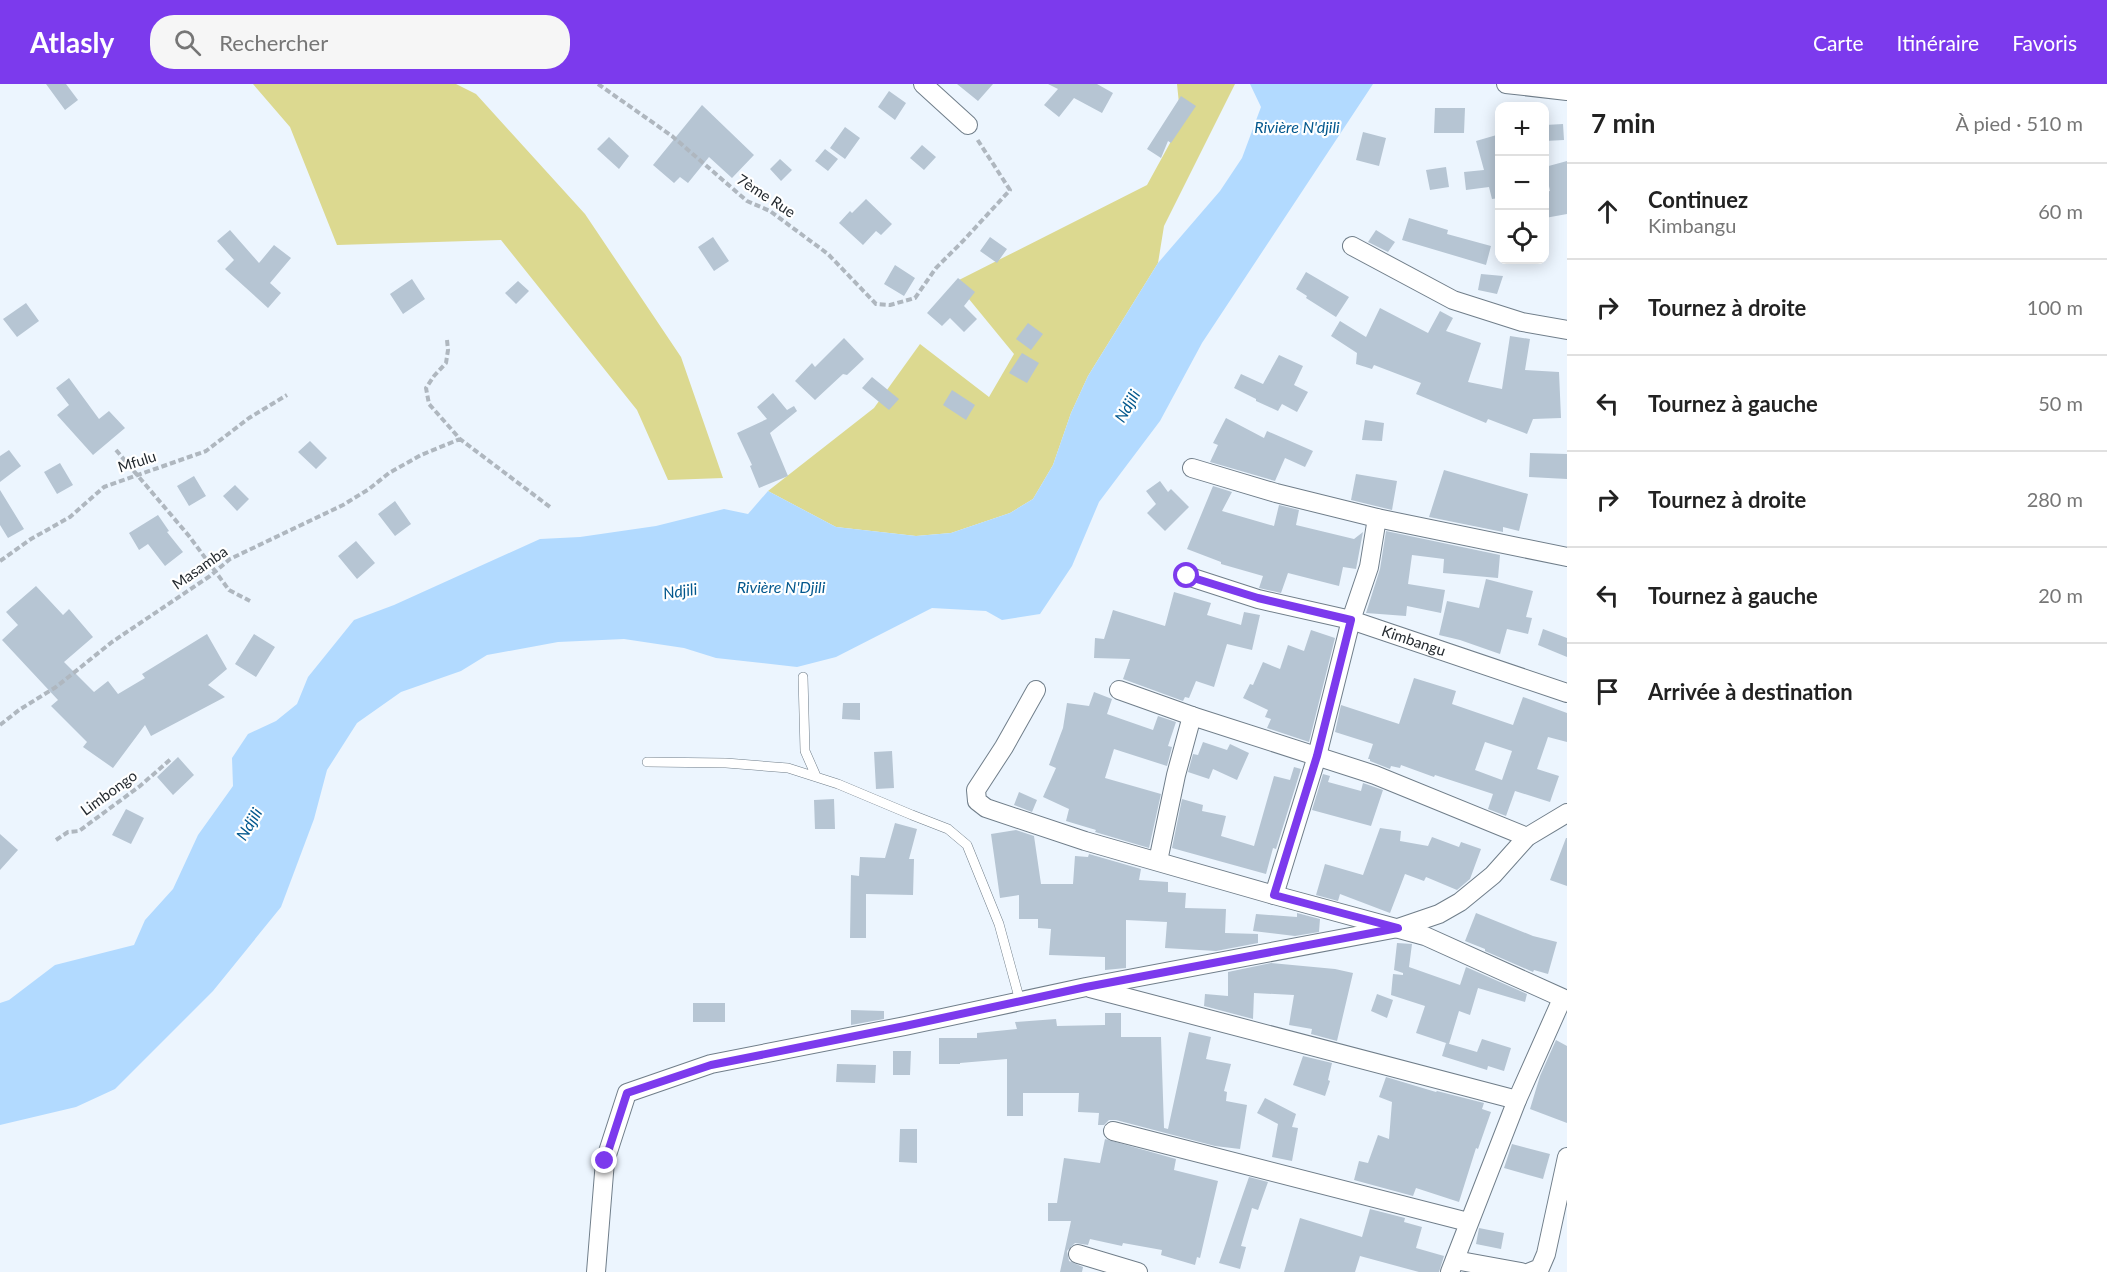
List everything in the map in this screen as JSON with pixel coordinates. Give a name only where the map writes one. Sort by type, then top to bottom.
[{"type":"street","points":[[923,84],[968,125]]},
{"type":"street","points":[[1506,84],[1567,91]]},
{"type":"street","points":[[1352,246],[1453,300],[1522,322],[1567,330]]},
{"type":"street","points":[[1192,468],[1276,493],[1377,518],[1567,557]]},
{"type":"street","points":[[1274,895],[1317,756],[1351,620],[1368,567],[1377,518]]},
{"type":"street","name":"Kimbangu","points":[[1187,576],[1258,598],[1351,620],[1567,693]]},
{"type":"street","points":[[1036,690],[1004,747],[976,790],[977,801],[986,808],[1085,841],[1425,936],[1565,999],[1517,1100],[1452,1266],[1521,1272]]},
{"type":"street","points":[[1119,690],[1375,775],[1527,837]]},
{"type":"street","points":[[1158,861],[1176,775],[1192,716]]},
{"type":"street","points":[[596,1272],[605,1161],[627,1093],[711,1065],[1086,987],[1398,928],[1439,914],[1460,902],[1493,875],[1527,837],[1567,813]]},
{"type":"street","points":[[1086,987],[1517,1100]]},
{"type":"street","points":[[1113,1131],[1468,1222]]},
{"type":"street","points":[[1530,1272],[1540,1268],[1546,1254],[1567,1157]]},
{"type":"street","points":[[1077,1254],[1138,1272]]},
{"type":"lane","points":[[803,676],[805,751],[816,776]]},
{"type":"lane","points":[[647,762],[726,762],[788,768],[816,776],[948,829],[967,845],[999,924],[1020,1001]]},
{"type":"path","name":"7ème Rue","points":[[598,84],[672,136],[747,201],[770,211],[828,254],[876,304],[890,305],[915,298],[936,268],[1010,190],[968,125]]},
{"type":"path","points":[[447,340],[446,363],[434,375],[426,388],[429,404],[460,439],[550,507]]},
{"type":"path","name":"Mfulu","points":[[0,561],[31,538],[70,517],[104,487],[206,451],[249,418],[287,395]]},
{"type":"path","name":"Masamba","points":[[0,725],[56,687],[112,642],[230,559],[343,505],[397,468],[460,439]]},
{"type":"path","points":[[116,450],[189,536],[229,590],[250,601]]},
{"type":"path","name":"Limbongo","points":[[56,840],[68,832],[79,831],[140,786],[172,758]]},
{"type":"shaded area","points":[[253,84],[456,84],[476,94],[585,214],[681,357],[723,478],[668,480],[637,410],[501,240],[337,245],[290,127]]},
{"type":"shaded area","points":[[1177,84],[1235,84],[1164,226],[1158,263],[1088,376],[1071,413],[1053,465],[1033,499],[1010,513],[951,533],[916,536],[836,527],[768,491],[874,408],[920,344],[989,397],[1014,354],[955,282],[1147,185],[1181,123]]},
{"type":"water","name":"Rivière N'Djili","points":[[1250,84],[1373,84],[1202,343],[1160,421],[1099,502],[1072,566],[1040,614],[1002,620],[986,611],[932,608],[836,657],[797,667],[716,658],[684,648],[624,639],[558,642],[487,655],[461,671],[401,692],[357,723],[327,770],[314,819],[281,907],[213,991],[115,1089],[76,1107],[0,1125],[0,1003],[9,1000],[55,965],[134,945],[145,920],[173,889],[198,835],[233,786],[232,758],[248,734],[276,721],[297,704],[308,677],[354,620],[394,605],[540,539],[580,537],[656,526],[724,509],[748,514],[768,491],[836,527],[916,536],[951,533],[1010,513],[1033,499],[1053,465],[1071,413],[1088,376],[1158,263],[1220,191],[1242,158],[1261,107]]},
{"type":"building","points":[[46,84],[66,84],[78,100],[65,110]]},
{"type":"building","points":[[957,84],[993,84],[978,101]]},
{"type":"building","points":[[1048,84],[1097,84],[1113,93],[1102,113],[1074,98],[1059,117],[1044,105],[1058,89]]},
{"type":"building","points":[[889,91],[906,103],[895,120],[878,107]]},
{"type":"building","points":[[1181,96],[1196,106],[1171,143],[1168,141],[1161,158],[1147,149]]},
{"type":"building","points":[[702,105],[754,155],[732,178],[709,157],[688,183],[680,177],[674,183],[653,165]]},
{"type":"building","points":[[1435,108],[1465,108],[1464,133],[1434,133]]},
{"type":"building","points":[[1563,124],[1564,140],[1549,141],[1549,125]]},
{"type":"building","points":[[845,127],[860,138],[845,159],[830,148]]},
{"type":"building","points":[[1363,132],[1386,138],[1379,166],[1356,160]]},
{"type":"building","points":[[1495,135],[1495,199],[1492,199],[1489,187],[1466,190],[1464,172],[1484,170],[1476,141]]},
{"type":"building","points":[[609,137],[629,156],[619,169],[597,149]]},
{"type":"building","points":[[922,145],[936,157],[924,170],[910,158]]},
{"type":"building","points":[[825,149],[838,159],[828,171],[815,161]]},
{"type":"building","points":[[780,159],[792,170],[781,181],[770,169]]},
{"type":"building","points":[[1567,161],[1567,214],[1549,217],[1550,191],[1549,166]]},
{"type":"building","points":[[1446,167],[1449,187],[1430,190],[1426,170]]},
{"type":"building","points":[[866,199],[892,224],[881,235],[876,231],[863,245],[839,223]]},
{"type":"building","points":[[1409,218],[1448,230],[1447,234],[1491,246],[1486,265],[1402,240]]},
{"type":"building","points":[[230,230],[259,263],[274,245],[291,258],[270,283],[281,293],[268,308],[225,269],[234,260],[217,241]]},
{"type":"building","points":[[1376,230],[1395,242],[1388,252],[1368,242]]},
{"type":"building","points":[[713,237],[729,261],[714,271],[698,247]]},
{"type":"building","points":[[990,237],[1007,249],[997,263],[980,251]]},
{"type":"building","points":[[895,265],[915,278],[904,296],[884,284]]},
{"type":"building","points":[[1306,272],[1349,297],[1336,317],[1296,289]]},
{"type":"building","points":[[1481,274],[1503,276],[1497,294],[1478,290]]},
{"type":"building","points":[[958,278],[975,292],[964,306],[977,319],[964,332],[950,318],[942,326],[927,313]]},
{"type":"building","points":[[412,279],[425,299],[403,314],[390,294]]},
{"type":"building","points":[[518,281],[529,291],[516,304],[505,293]]},
{"type":"building","points":[[26,303],[39,321],[17,337],[3,319]]},
{"type":"building","points":[[1380,308],[1428,333],[1440,311],[1453,318],[1446,331],[1481,343],[1468,382],[1502,389],[1510,336],[1530,339],[1525,370],[1559,372],[1561,418],[1533,419],[1527,434],[1488,419],[1486,423],[1416,394],[1421,383],[1374,365],[1372,369],[1356,364],[1357,353],[1331,336],[1340,321],[1366,337]]},
{"type":"building","points":[[1028,323],[1043,334],[1031,350],[1016,339]]},
{"type":"building","points":[[844,338],[864,359],[847,375],[843,374],[815,400],[795,381],[812,363],[815,367]]},
{"type":"building","points":[[1022,353],[1039,363],[1027,383],[1009,373]]},
{"type":"building","points":[[1279,355],[1303,366],[1294,385],[1308,392],[1297,412],[1282,404],[1278,411],[1234,388],[1241,374],[1263,384]]},
{"type":"building","points":[[872,377],[899,399],[889,410],[862,388]]},
{"type":"building","points":[[69,378],[99,419],[109,411],[125,428],[93,455],[57,415],[69,405],[56,388]]},
{"type":"building","points":[[952,390],[975,405],[966,420],[943,405]]},
{"type":"building","points":[[773,393],[787,410],[794,406],[797,411],[770,433],[788,476],[759,488],[750,466],[752,465],[737,433],[767,419],[757,407]]},
{"type":"building","points":[[1226,418],[1264,438],[1267,431],[1313,451],[1305,467],[1285,458],[1275,481],[1210,462],[1218,445],[1213,443]]},
{"type":"building","points":[[1365,420],[1384,423],[1382,441],[1362,440]]},
{"type":"building","points":[[310,441],[327,458],[316,469],[298,452]]},
{"type":"building","points":[[9,450],[21,466],[0,482],[0,456]]},
{"type":"building","points":[[1530,453],[1567,454],[1567,479],[1529,477]]},
{"type":"building","points":[[60,463],[73,485],[57,494],[44,472]]},
{"type":"building","points":[[1444,470],[1528,494],[1519,531],[1503,527],[1503,532],[1429,517]]},
{"type":"building","points":[[1356,474],[1397,481],[1392,510],[1351,500]]},
{"type":"building","points":[[194,476],[206,496],[189,506],[177,486]]},
{"type":"building","points":[[1160,481],[1168,492],[1171,489],[1189,507],[1165,531],[1147,513],[1156,504],[1146,491]]},
{"type":"building","points":[[235,485],[249,499],[237,511],[223,496]]},
{"type":"building","points":[[1213,486],[1232,492],[1222,511],[1274,526],[1279,505],[1299,510],[1296,525],[1354,539],[1363,532],[1356,569],[1343,567],[1339,586],[1288,573],[1281,593],[1259,588],[1263,576],[1221,564],[1221,562],[1187,549]]},
{"type":"building","points":[[0,490],[24,529],[8,538],[0,525]]},
{"type":"building","points":[[395,501],[411,524],[395,536],[378,514]]},
{"type":"building","points":[[158,515],[169,531],[167,532],[183,552],[165,566],[148,544],[139,550],[129,533]]},
{"type":"building","points":[[1386,531],[1500,555],[1498,578],[1443,573],[1444,559],[1412,555],[1408,584],[1445,590],[1441,613],[1407,606],[1406,616],[1366,613],[1380,569]]},
{"type":"building","points":[[356,541],[375,563],[357,579],[338,556]]},
{"type":"building","points":[[1486,579],[1533,591],[1526,617],[1532,618],[1528,634],[1507,629],[1500,654],[1439,635],[1447,601],[1479,608]]},
{"type":"building","points":[[36,586],[63,615],[69,609],[93,637],[64,662],[94,692],[108,681],[118,694],[145,678],[142,674],[207,634],[227,669],[208,685],[225,697],[151,736],[145,725],[113,768],[83,747],[87,742],[51,706],[58,700],[2,640],[18,625],[6,612]]},
{"type":"building","points":[[1174,592],[1211,603],[1207,615],[1241,625],[1244,612],[1260,615],[1252,650],[1227,644],[1214,687],[1196,681],[1189,698],[1185,697],[1183,701],[1123,679],[1130,659],[1094,658],[1095,638],[1104,639],[1113,610],[1165,626]]},
{"type":"building","points":[[1543,629],[1567,638],[1567,657],[1538,645]]},
{"type":"building","points":[[1311,630],[1335,638],[1309,742],[1267,728],[1271,719],[1265,717],[1268,710],[1243,698],[1250,684],[1253,685],[1263,662],[1280,669],[1288,645],[1304,651]]},
{"type":"building","points":[[254,634],[275,647],[256,677],[235,664]]},
{"type":"building","points":[[1414,678],[1456,691],[1452,704],[1513,725],[1523,697],[1567,713],[1567,742],[1548,737],[1537,769],[1559,776],[1550,802],[1515,791],[1506,816],[1488,809],[1493,794],[1401,765],[1400,768],[1391,766],[1390,769],[1368,759],[1373,744],[1335,732],[1341,705],[1399,724]],"holes":[[[1485,742],[1512,751],[1502,780],[1475,770]]]},
{"type":"building","points":[[1094,692],[1112,699],[1107,714],[1153,730],[1158,716],[1176,722],[1168,746],[1172,747],[1167,766],[1114,749],[1105,778],[1161,794],[1149,848],[1066,821],[1069,809],[1043,797],[1056,768],[1049,765],[1063,728],[1067,703],[1089,706]]},
{"type":"building","points":[[843,703],[860,703],[860,720],[842,719]]},
{"type":"building","points":[[1203,742],[1227,750],[1230,744],[1249,753],[1237,780],[1213,769],[1209,779],[1188,772],[1193,754],[1198,755]]},
{"type":"building","points":[[892,751],[894,788],[876,789],[874,752]]},
{"type":"building","points":[[178,757],[194,775],[173,795],[157,777]]},
{"type":"building","points":[[1294,767],[1301,769],[1266,874],[1172,848],[1182,799],[1203,805],[1202,811],[1226,816],[1221,836],[1254,846],[1274,776],[1290,780]]},
{"type":"building","points":[[1323,774],[1330,776],[1328,782],[1361,791],[1363,783],[1383,790],[1371,826],[1312,810]]},
{"type":"building","points":[[1019,792],[1037,800],[1032,812],[1014,805]]},
{"type":"building","points":[[834,799],[835,829],[815,829],[814,800]]},
{"type":"building","points":[[126,809],[144,818],[131,844],[112,835]]},
{"type":"building","points":[[895,823],[917,829],[909,859],[914,859],[913,895],[866,894],[866,938],[850,938],[851,875],[859,876],[860,857],[885,858]]},
{"type":"building","points":[[1380,828],[1401,831],[1400,841],[1428,846],[1432,837],[1459,847],[1461,842],[1481,849],[1470,879],[1457,890],[1426,877],[1424,881],[1405,874],[1390,913],[1340,894],[1338,901],[1316,895],[1325,864],[1363,875]]},
{"type":"building","points":[[1016,830],[1034,836],[1041,884],[1073,884],[1075,856],[1088,857],[1089,854],[1141,869],[1139,880],[1168,882],[1168,892],[1186,893],[1185,908],[1226,909],[1225,933],[1258,934],[1258,943],[1216,951],[1165,948],[1167,922],[1126,920],[1126,968],[1105,970],[1105,957],[1049,955],[1051,929],[1038,928],[1038,919],[1019,919],[1019,895],[1000,898],[991,834]]},
{"type":"building","points":[[0,834],[18,850],[0,870]]},
{"type":"building","points":[[1567,838],[1567,886],[1550,880]]},
{"type":"building","points":[[1297,913],[1320,919],[1319,932],[1295,936],[1253,931],[1256,914],[1297,917]]},
{"type":"building","points":[[1476,913],[1533,936],[1557,942],[1548,974],[1534,970],[1533,972],[1465,941]]},
{"type":"building","points":[[1397,943],[1412,944],[1409,967],[1460,985],[1466,967],[1527,994],[1525,1002],[1478,988],[1470,1015],[1459,1011],[1449,1044],[1416,1033],[1425,1006],[1391,995],[1393,974],[1403,975],[1394,970]]},
{"type":"building","points":[[1271,963],[1353,973],[1337,1041],[1311,1034],[1312,1029],[1289,1025],[1294,995],[1254,993],[1253,1019],[1204,1006],[1205,994],[1228,996],[1228,972]]},
{"type":"building","points":[[1377,994],[1393,1000],[1387,1018],[1371,1011]]},
{"type":"building","points":[[693,1003],[725,1003],[725,1022],[693,1022]]},
{"type":"building","points":[[851,1010],[884,1011],[884,1019],[851,1025]]},
{"type":"building","points":[[1105,1013],[1121,1013],[1121,1037],[1161,1037],[1164,1128],[1168,1129],[1189,1032],[1211,1037],[1206,1059],[1231,1064],[1224,1091],[1227,1092],[1226,1101],[1247,1105],[1240,1149],[1215,1146],[1116,1120],[1109,1120],[1104,1125],[1098,1125],[1099,1113],[1078,1112],[1079,1093],[1023,1093],[1023,1116],[1007,1116],[1007,1059],[939,1064],[939,1038],[977,1038],[977,1033],[1017,1029],[1015,1022],[1056,1019],[1057,1026],[1105,1025]]},
{"type":"building","points":[[1482,1039],[1511,1048],[1504,1071],[1488,1066],[1487,1070],[1442,1056],[1446,1043],[1477,1052]]},
{"type":"building","points":[[1556,1040],[1567,1046],[1567,1123],[1530,1109],[1540,1076]]},
{"type":"building","points":[[893,1051],[911,1051],[910,1075],[893,1075]]},
{"type":"building","points":[[1303,1056],[1332,1063],[1325,1096],[1293,1085]]},
{"type":"building","points":[[837,1064],[876,1065],[875,1083],[836,1082]]},
{"type":"building","points":[[1386,1077],[1484,1103],[1482,1109],[1491,1112],[1478,1149],[1476,1148],[1459,1202],[1416,1188],[1413,1196],[1354,1180],[1359,1161],[1368,1163],[1378,1135],[1389,1139],[1392,1102],[1379,1097]]},
{"type":"building","points":[[1265,1098],[1296,1114],[1292,1127],[1298,1128],[1292,1161],[1272,1157],[1278,1124],[1257,1113]]},
{"type":"building","points":[[900,1129],[917,1129],[917,1163],[899,1162]]},
{"type":"building","points":[[1105,1139],[1176,1159],[1174,1170],[1218,1181],[1200,1258],[1197,1257],[1195,1265],[1161,1255],[1162,1250],[1123,1243],[1122,1246],[1090,1239],[1088,1245],[1075,1243],[1067,1251],[1069,1261],[1083,1267],[1082,1272],[1060,1272],[1071,1221],[1048,1221],[1048,1203],[1057,1203],[1064,1158],[1100,1163]]},
{"type":"building","points":[[1512,1144],[1550,1154],[1543,1179],[1504,1168]]},
{"type":"building","points":[[1249,1177],[1268,1182],[1258,1210],[1252,1208],[1241,1246],[1246,1247],[1240,1269],[1219,1263]]},
{"type":"building","points":[[1370,1209],[1405,1218],[1404,1222],[1422,1227],[1416,1248],[1444,1256],[1439,1272],[1419,1272],[1360,1256],[1355,1272],[1284,1272],[1300,1218],[1362,1237]]},
{"type":"building","points":[[1479,1228],[1504,1233],[1501,1249],[1476,1244]]},
{"type":"route","points":[[605,1161],[627,1093],[711,1065],[1086,987],[1398,928],[1274,895],[1317,756],[1351,620],[1258,598],[1187,576]]},
{"type":"water label","name":"Rivière N'djili","points":[[1297,127]]},
{"type":"water label","name":"Ndjili","points":[[1127,406]]},
{"type":"water label","name":"Ndjili","points":[[680,591]]},
{"type":"water label","name":"Ndjili","points":[[249,824]]}]
